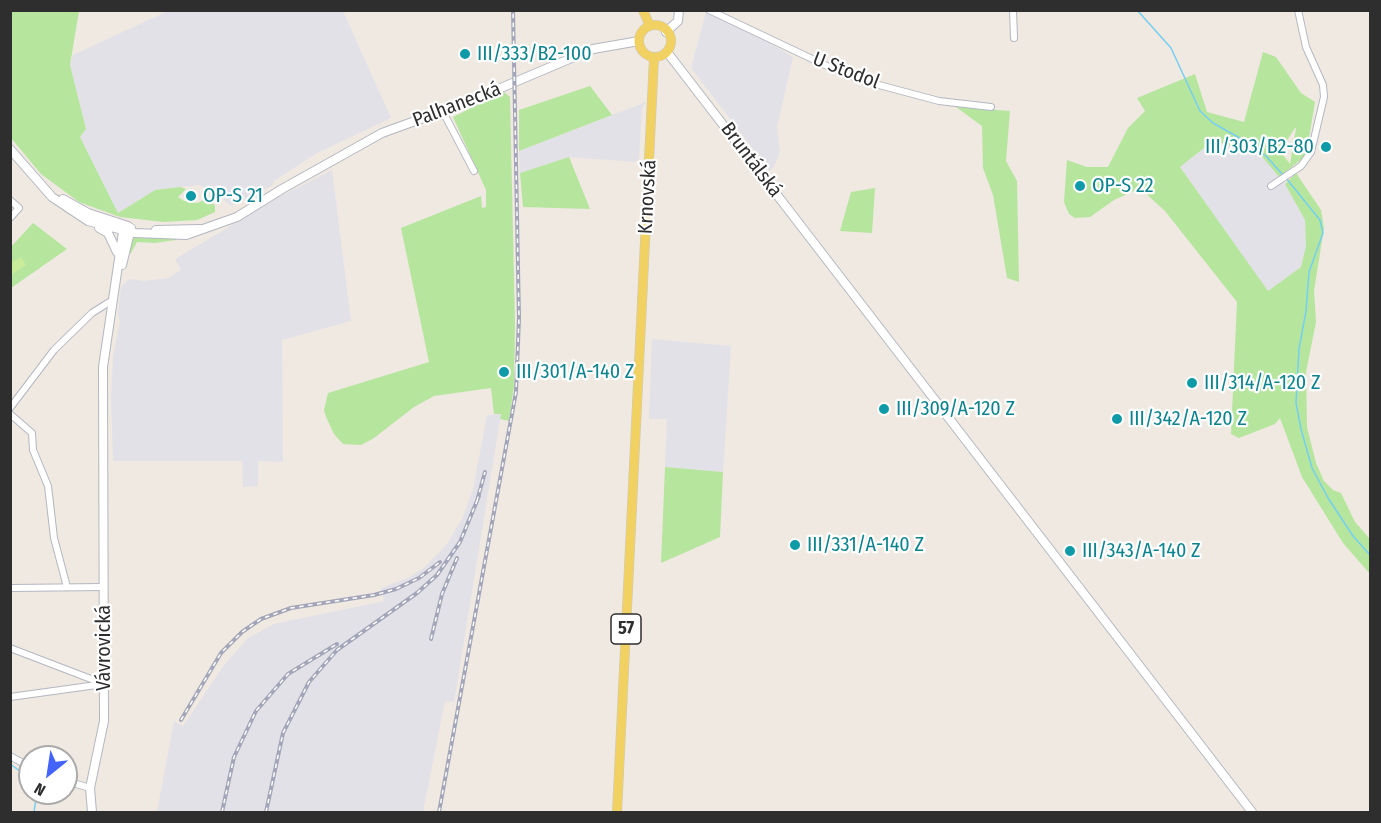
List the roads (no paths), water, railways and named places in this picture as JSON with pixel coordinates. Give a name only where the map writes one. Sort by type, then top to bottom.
[{"type":"main road","points":[[643,10],[649,24]]},
{"type":"main road","points":[[649,24],[659,25],[666,32],[670,43],[667,52],[654,58],[647,55],[635,41],[649,24]]},
{"type":"main road","name":"Krnovská","points":[[617,813],[654,58]]},
{"type":"street","name":"U Stodol","points":[[709,10],[826,66],[864,81],[939,101],[991,107]]},
{"type":"street","points":[[1013,10],[1014,38]]},
{"type":"street","points":[[1271,186],[1301,166],[1311,152],[1324,97],[1323,85],[1306,47],[1298,10]]},
{"type":"street","points":[[666,32],[678,21],[679,11]]},
{"type":"street","name":"Palhanecká","points":[[127,228],[168,236],[186,235],[237,217],[382,133],[492,92],[593,49],[635,41]]},
{"type":"street","name":"Bruntálská","points":[[667,52],[1252,813]]},
{"type":"street","points":[[442,110],[474,171]]},
{"type":"street","points":[[10,149],[52,197],[108,233],[119,256]]},
{"type":"street","points":[[45,189],[88,213],[127,228]]},
{"type":"street","points":[[10,200],[19,208],[10,218]]},
{"type":"street","points":[[88,221],[127,228]]},
{"type":"street","points":[[10,408],[54,350],[85,319],[111,301],[119,256],[127,228]]},
{"type":"street","points":[[118,270],[122,266],[127,228]]},
{"type":"street","name":"Vávrovická","points":[[92,813],[90,788],[104,721],[103,367],[111,301]]},
{"type":"street","points":[[10,414],[32,433],[33,450],[48,486],[54,538],[67,586]]},
{"type":"street","points":[[10,588],[104,587]]},
{"type":"street","points":[[10,648],[104,684]]},
{"type":"street","points":[[10,697],[104,684]]},
{"type":"street","points":[[78,784],[90,788]]},
{"type":"waterway","points":[[1137,10],[1171,48],[1200,111],[1213,123],[1266,156],[1283,175]]},
{"type":"waterway","points":[[1286,178],[1320,220],[1323,233],[1309,272],[1306,311],[1299,349],[1296,403],[1301,429],[1312,468],[1328,498],[1353,536],[1370,555]]},
{"type":"waterway","points":[[10,764],[18,770]]},
{"type":"waterway","points":[[34,812],[35,805]]},
{"type":"railway","points":[[439,812],[516,392],[519,318],[513,10]]},
{"type":"railway","points":[[477,501],[485,472]]},
{"type":"railway","points":[[266,812],[283,733],[309,682],[337,650],[417,593],[437,575],[460,542],[479,496]]},
{"type":"railway","points":[[431,639],[442,594],[457,558]]},
{"type":"railway","points":[[181,720],[221,653],[242,632],[261,619],[291,608],[374,595],[396,589],[419,578],[440,562]]},
{"type":"railway","points":[[222,812],[234,757],[256,711],[288,674],[337,644]]},
{"type":"place","name":"III/333/B2-100","points":[[465,54]]},
{"type":"place","name":"III/303/B2-80","points":[[1326,147]]},
{"type":"place","name":"OP-S 22","points":[[1080,186]]},
{"type":"place","name":"OP-S 21","points":[[191,196]]},
{"type":"place","name":"III/301/A-140 Z","points":[[504,372]]},
{"type":"place","name":"III/314/A-120 Z","points":[[1192,383]]},
{"type":"place","name":"III/309/A-120 Z","points":[[884,409]]},
{"type":"place","name":"III/342/A-120 Z","points":[[1117,419]]},
{"type":"place","name":"III/331/A-140 Z","points":[[795,545]]},
{"type":"place","name":"III/343/A-140 Z","points":[[1070,551]]}]
